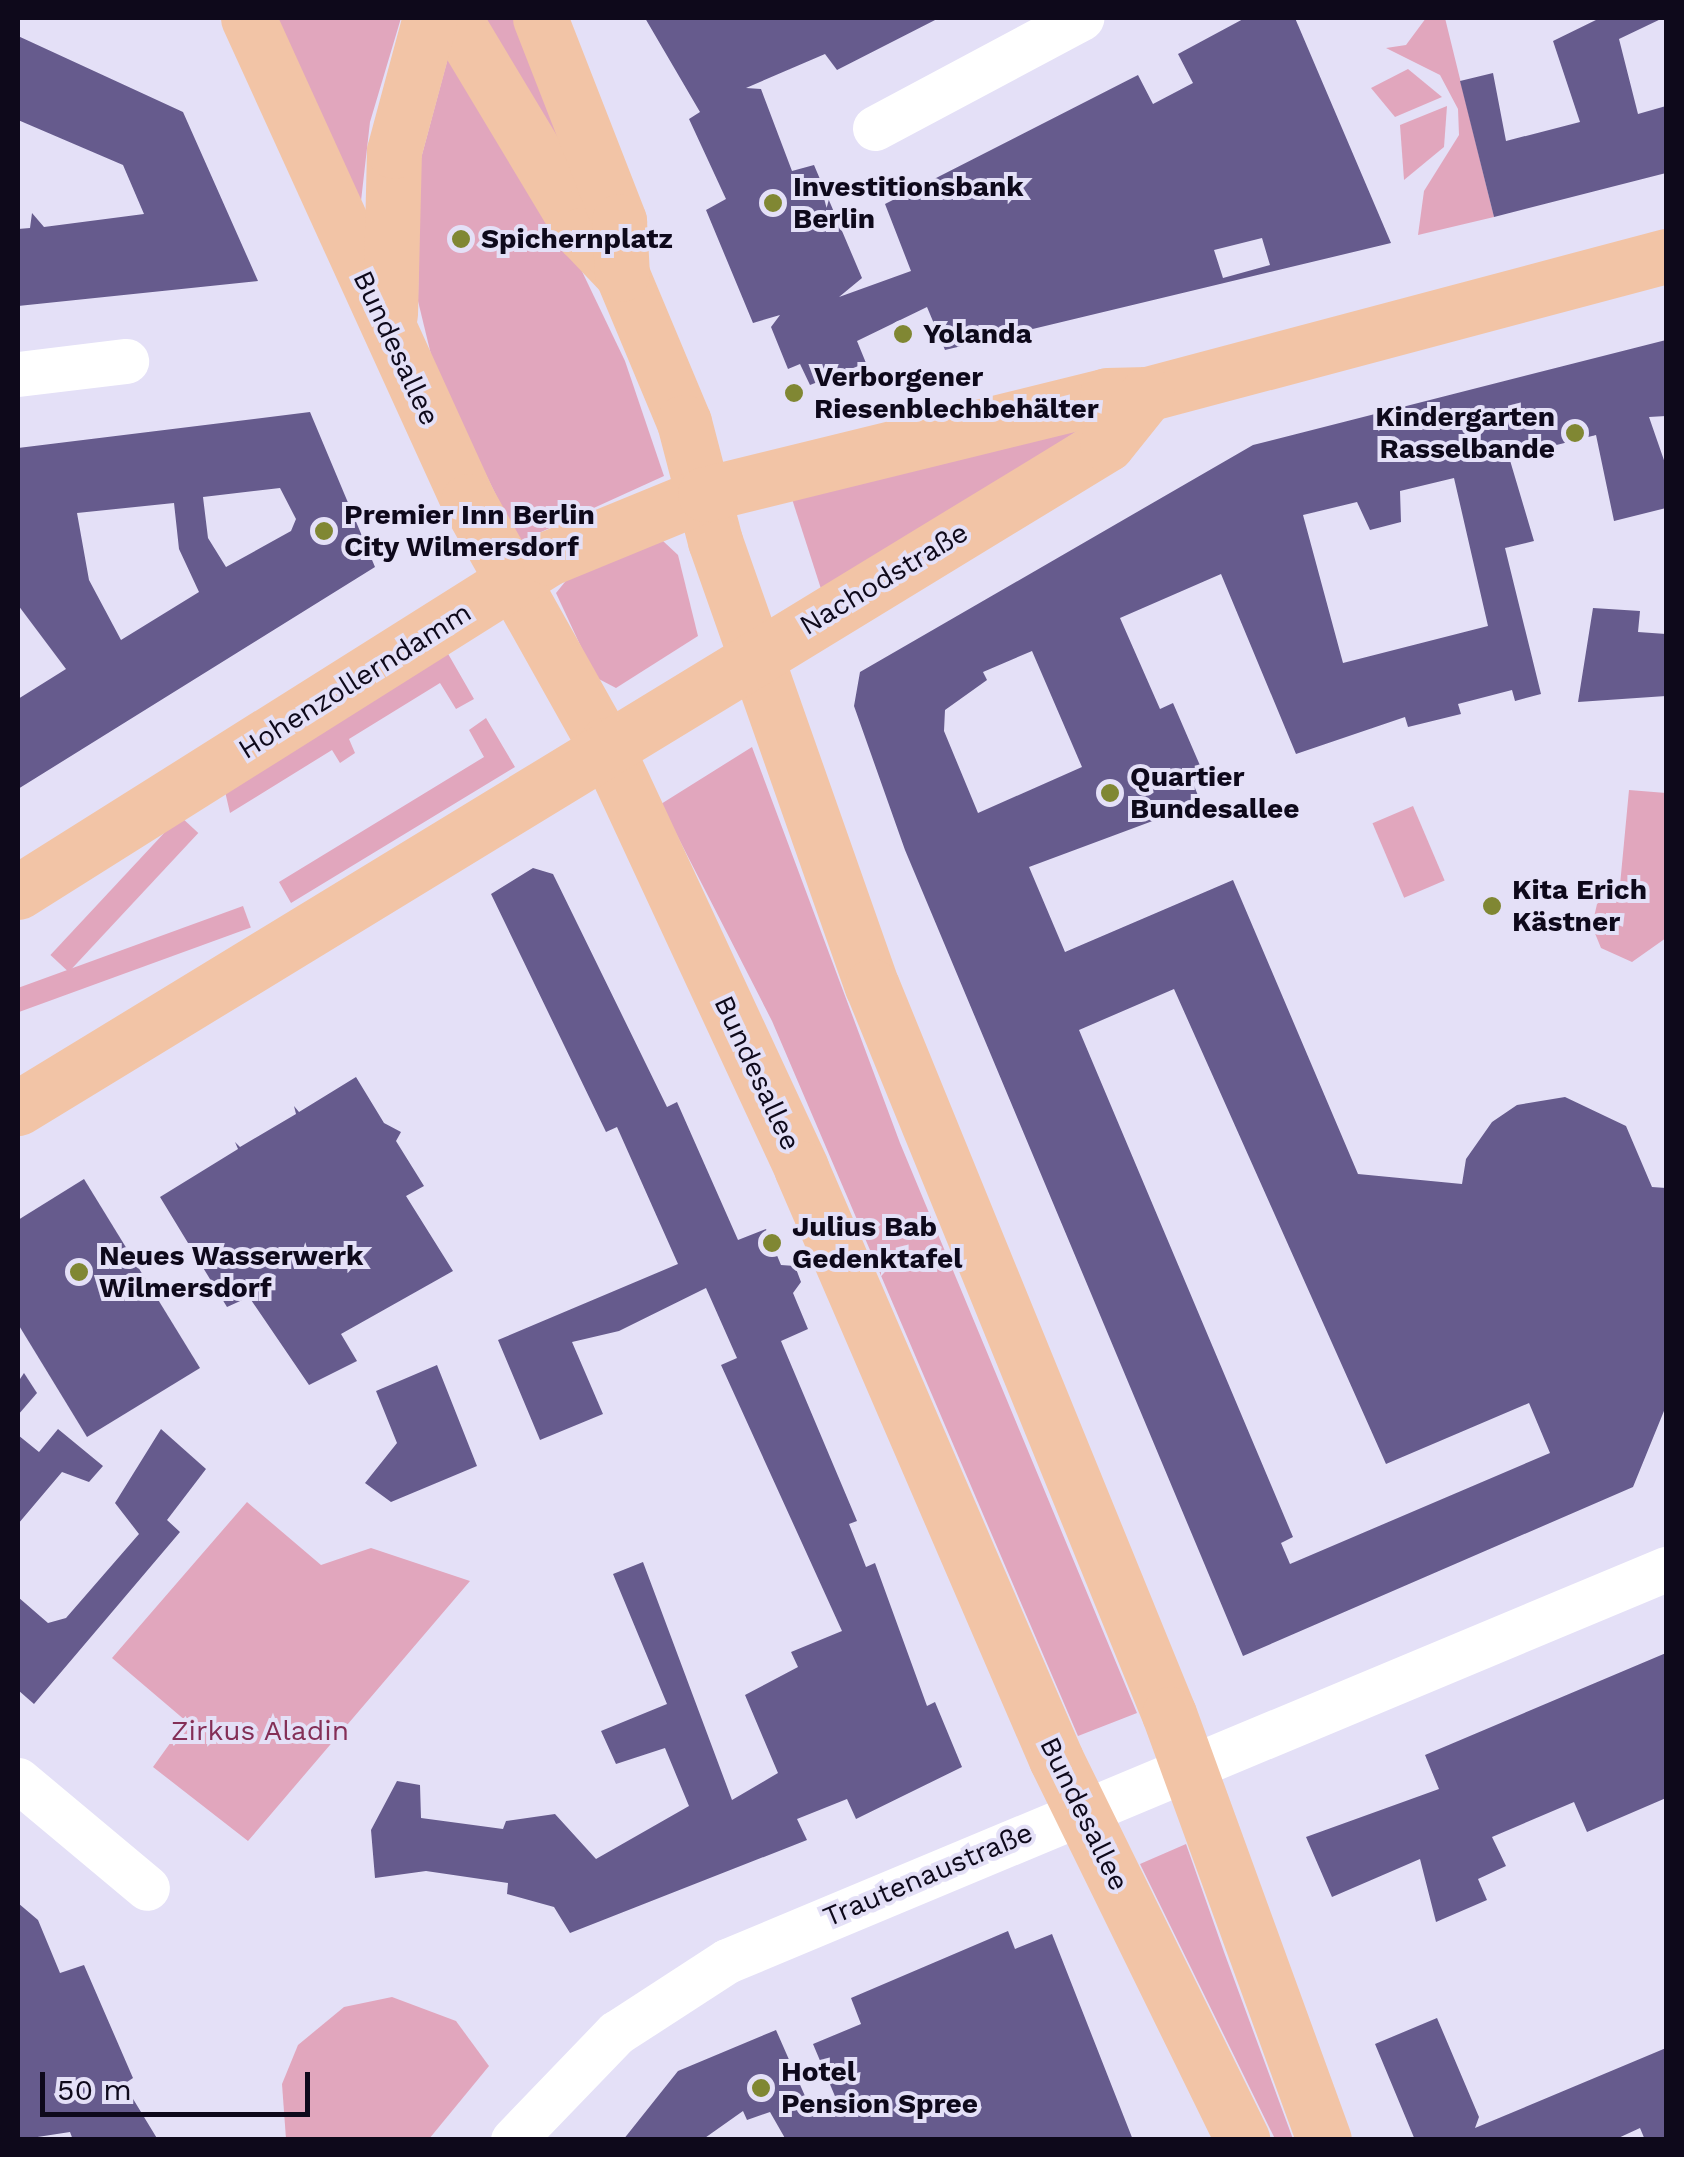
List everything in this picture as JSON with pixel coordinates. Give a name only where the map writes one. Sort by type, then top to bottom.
[{"type":"main road","name":"Bundesallee","points":[[248,18],[393,340],[510,585],[604,745],[1082,1811],[1243,2140]]},
{"type":"main road","points":[[393,340],[394,151],[430,18]]},
{"type":"main road","points":[[454,18],[584,234],[622,274]]},
{"type":"main road","points":[[540,18],[619,221],[622,274],[705,494],[755,654],[872,986],[1188,1765],[1324,2140]]},
{"type":"main road","points":[[705,494],[1108,395],[1147,394],[1666,256]]},
{"type":"main road","name":"Nachodstraße","points":[[604,745],[1107,444],[1147,394]]},
{"type":"main road","name":"Hohenzollerndamm","points":[[18,892],[550,558],[705,494]]},
{"type":"main road","points":[[18,1108],[604,745]]},
{"type":"street","points":[[875,128],[1082,18]]},
{"type":"street","points":[[18,374],[126,360]]},
{"type":"street","name":"Trautenaustraße","points":[[513,2140],[590,2056],[686,1983],[1188,1765],[1666,1569]]},
{"type":"street","points":[[18,1780],[147,1888]]},
{"type":"green space","points":[[272,18],[401,18],[370,122],[361,201]]},
{"type":"green space","points":[[470,18],[520,18],[575,162]]},
{"type":"green space","points":[[1426,18],[1445,18],[1494,217],[1418,235],[1424,191],[1459,135],[1458,109],[1440,75],[1386,48],[1406,45]]},
{"type":"green space","points":[[450,50],[566,238],[625,361],[664,476],[519,542],[435,371],[418,301],[420,162]]},
{"type":"green space","points":[[1408,69],[1442,97],[1395,117],[1371,88]]},
{"type":"green space","points":[[1447,106],[1444,147],[1404,180],[1400,125]]},
{"type":"green space","points":[[1093,421],[823,595],[792,499]]},
{"type":"green space","points":[[663,541],[678,555],[698,636],[616,688],[595,677],[556,593],[569,577]]},
{"type":"green space","points":[[447,652],[474,699],[456,709],[440,683],[349,739],[355,753],[340,763],[332,750],[230,813],[224,787]]},
{"type":"green space","points":[[486,718],[515,767],[291,903],[279,882],[484,757],[469,730]]},
{"type":"green space","points":[[752,747],[900,1143],[1137,1713],[1078,1736],[772,1021],[661,804]]},
{"type":"green space","points":[[1629,790],[1666,793],[1666,938],[1632,962],[1601,948],[1592,926],[1597,904],[1620,885]]},
{"type":"green space","points":[[1413,806],[1445,881],[1404,898],[1372,823]]},
{"type":"green space","points":[[180,816],[198,833],[69,972],[50,955]]},
{"type":"green space","points":[[243,906],[251,928],[18,1012],[18,988]]},
{"type":"green space","name":"Zirkus Aladin","points":[[247,1502],[321,1565],[371,1548],[470,1581],[248,1841],[153,1767],[186,1721],[112,1658]]},
{"type":"green space","points":[[1186,1844],[1293,2139],[1275,2139],[1140,1864]]},
{"type":"green space","points":[[392,1997],[456,2021],[489,2066],[429,2139],[286,2139],[282,2084],[298,2045],[344,2007]]},
{"type":"building","points":[[645,18],[939,18],[837,70],[825,54],[746,88],[761,89],[792,171],[814,165],[862,278],[839,297],[911,271],[885,204],[1138,75],[1153,104],[1193,83],[1178,54],[1245,18],[1295,18],[1391,243],[945,350],[927,307],[857,341],[866,363],[810,385],[800,364],[788,369],[771,327],[780,315],[753,323],[706,210],[726,199],[689,119],[700,112]],"holes":[[[1262,238],[1270,265],[1223,278],[1214,250]]]},
{"type":"building","points":[[1600,18],[1663,18],[1619,39],[1638,114],[1666,106],[1666,173],[1494,217],[1460,81],[1493,73],[1506,141],[1580,122],[1553,41]]},
{"type":"building","points":[[18,36],[183,112],[258,281],[18,306],[18,229],[30,228],[32,213],[44,227],[144,214],[123,165],[18,120]]},
{"type":"building","points":[[1666,340],[1666,416],[1649,417],[1666,466],[1666,508],[1614,521],[1596,435],[1509,457],[1534,541],[1505,548],[1541,694],[1515,701],[1512,690],[1458,704],[1461,714],[1408,727],[1405,717],[1296,754],[1221,574],[1120,618],[1160,709],[1173,703],[1205,777],[1193,783],[1201,803],[1029,867],[1065,952],[1233,880],[1358,1174],[1462,1184],[1466,1159],[1492,1122],[1517,1105],[1565,1097],[1626,1126],[1652,1187],[1666,1188],[1666,1406],[1633,1487],[1243,1656],[905,850],[854,706],[860,672],[1253,445]],"holes":[[[1454,478],[1488,626],[1343,663],[1303,515],[1357,502],[1370,530],[1401,522],[1400,491]],[[1032,651],[1082,767],[978,813],[944,731],[945,710],[987,680],[983,672]],[[1174,989],[1386,1464],[1529,1403],[1550,1453],[1290,1564],[1281,1543],[1293,1537],[1079,1030]]]},
{"type":"building","points":[[310,412],[375,567],[18,789],[18,699],[66,669],[18,605],[18,448]],"holes":[[[280,488],[296,519],[291,531],[226,567],[208,538],[203,497]],[[174,503],[179,549],[199,592],[121,640],[89,580],[77,513]]]},
{"type":"building","points":[[1593,608],[1640,611],[1638,632],[1666,634],[1666,696],[1578,702]]},
{"type":"building","points":[[533,868],[553,874],[667,1107],[677,1102],[738,1240],[766,1229],[781,1265],[795,1266],[801,1282],[793,1293],[808,1329],[781,1341],[857,1521],[849,1524],[866,1567],[875,1563],[927,1706],[935,1702],[962,1767],[856,1819],[847,1799],[797,1819],[807,1840],[570,1933],[554,1907],[507,1894],[508,1883],[426,1871],[375,1878],[371,1830],[397,1781],[420,1785],[421,1818],[503,1829],[506,1821],[555,1814],[596,1859],[689,1806],[665,1748],[616,1764],[601,1731],[667,1704],[613,1574],[643,1562],[732,1800],[778,1773],[745,1695],[798,1667],[791,1652],[842,1631],[721,1365],[737,1358],[706,1288],[619,1331],[572,1342],[603,1414],[540,1440],[498,1340],[678,1264],[617,1127],[606,1132],[491,894]]},
{"type":"building","points":[[356,1077],[384,1123],[401,1132],[396,1141],[424,1186],[406,1196],[453,1271],[341,1334],[357,1361],[309,1385],[249,1297],[227,1307],[160,1197],[238,1149],[235,1142],[240,1147],[296,1114],[294,1106],[299,1112]]},
{"type":"building","name":"Neues Wasserwerk Wilmersdorf","points":[[84,1179],[200,1368],[87,1437],[18,1324],[18,1220]]},
{"type":"building","points":[[437,1365],[477,1466],[391,1502],[365,1483],[397,1443],[376,1391]]},
{"type":"building","points":[[24,1373],[37,1393],[18,1415],[18,1382]]},
{"type":"building","points":[[58,1429],[103,1466],[89,1482],[62,1472],[18,1524],[18,1435],[39,1452]]},
{"type":"building","points":[[161,1429],[206,1469],[167,1520],[180,1532],[34,1704],[18,1690],[18,1597],[48,1623],[66,1618],[139,1534],[115,1503]]},
{"type":"building","points":[[1666,1653],[1666,1798],[1587,1832],[1574,1802],[1492,1837],[1506,1866],[1478,1879],[1487,1900],[1436,1922],[1420,1859],[1332,1897],[1306,1837],[1439,1789],[1425,1755]]},
{"type":"building","points":[[18,1903],[38,1920],[60,1973],[84,1965],[133,2078],[124,2084],[158,2140],[73,2140],[70,2132],[18,2140]]},
{"type":"building","points":[[1008,1931],[1015,1949],[1052,1934],[1133,2140],[786,2140],[770,2112],[747,2120],[743,2111],[702,2140],[623,2140],[678,2071],[776,2030],[812,2112],[837,2101],[813,2044],[861,2024],[851,1998]]},
{"type":"building","points":[[1437,2018],[1479,2117],[1475,2128],[1666,2048],[1666,2140],[1645,2140],[1640,2128],[1614,2140],[1415,2140],[1375,2044]]},
{"type":"place","name":"Investitionsbank Berlin","points":[[773,203]]},
{"type":"place","name":"Spichernplatz","points":[[461,239]]},
{"type":"place","name":"Yolanda","points":[[903,334]]},
{"type":"place","name":"Verborgener Riesenblechbehälter","points":[[794,393]]},
{"type":"place","name":"Kindergarten Rasselbande","points":[[1575,433]]},
{"type":"place","name":"Premier Inn Berlin City Wilmersdorf","points":[[324,531]]},
{"type":"place","name":"Quartier Bundesallee","points":[[1110,793]]},
{"type":"place","name":"Kita Erich Kästner","points":[[1492,906]]},
{"type":"place","name":"Julius Bab Gedenktafel","points":[[772,1243]]},
{"type":"place","name":"Neues Wasserwerk Wilmersdorf","points":[[79,1272]]},
{"type":"place","name":"Hotel Pension Spree","points":[[761,2088]]}]
